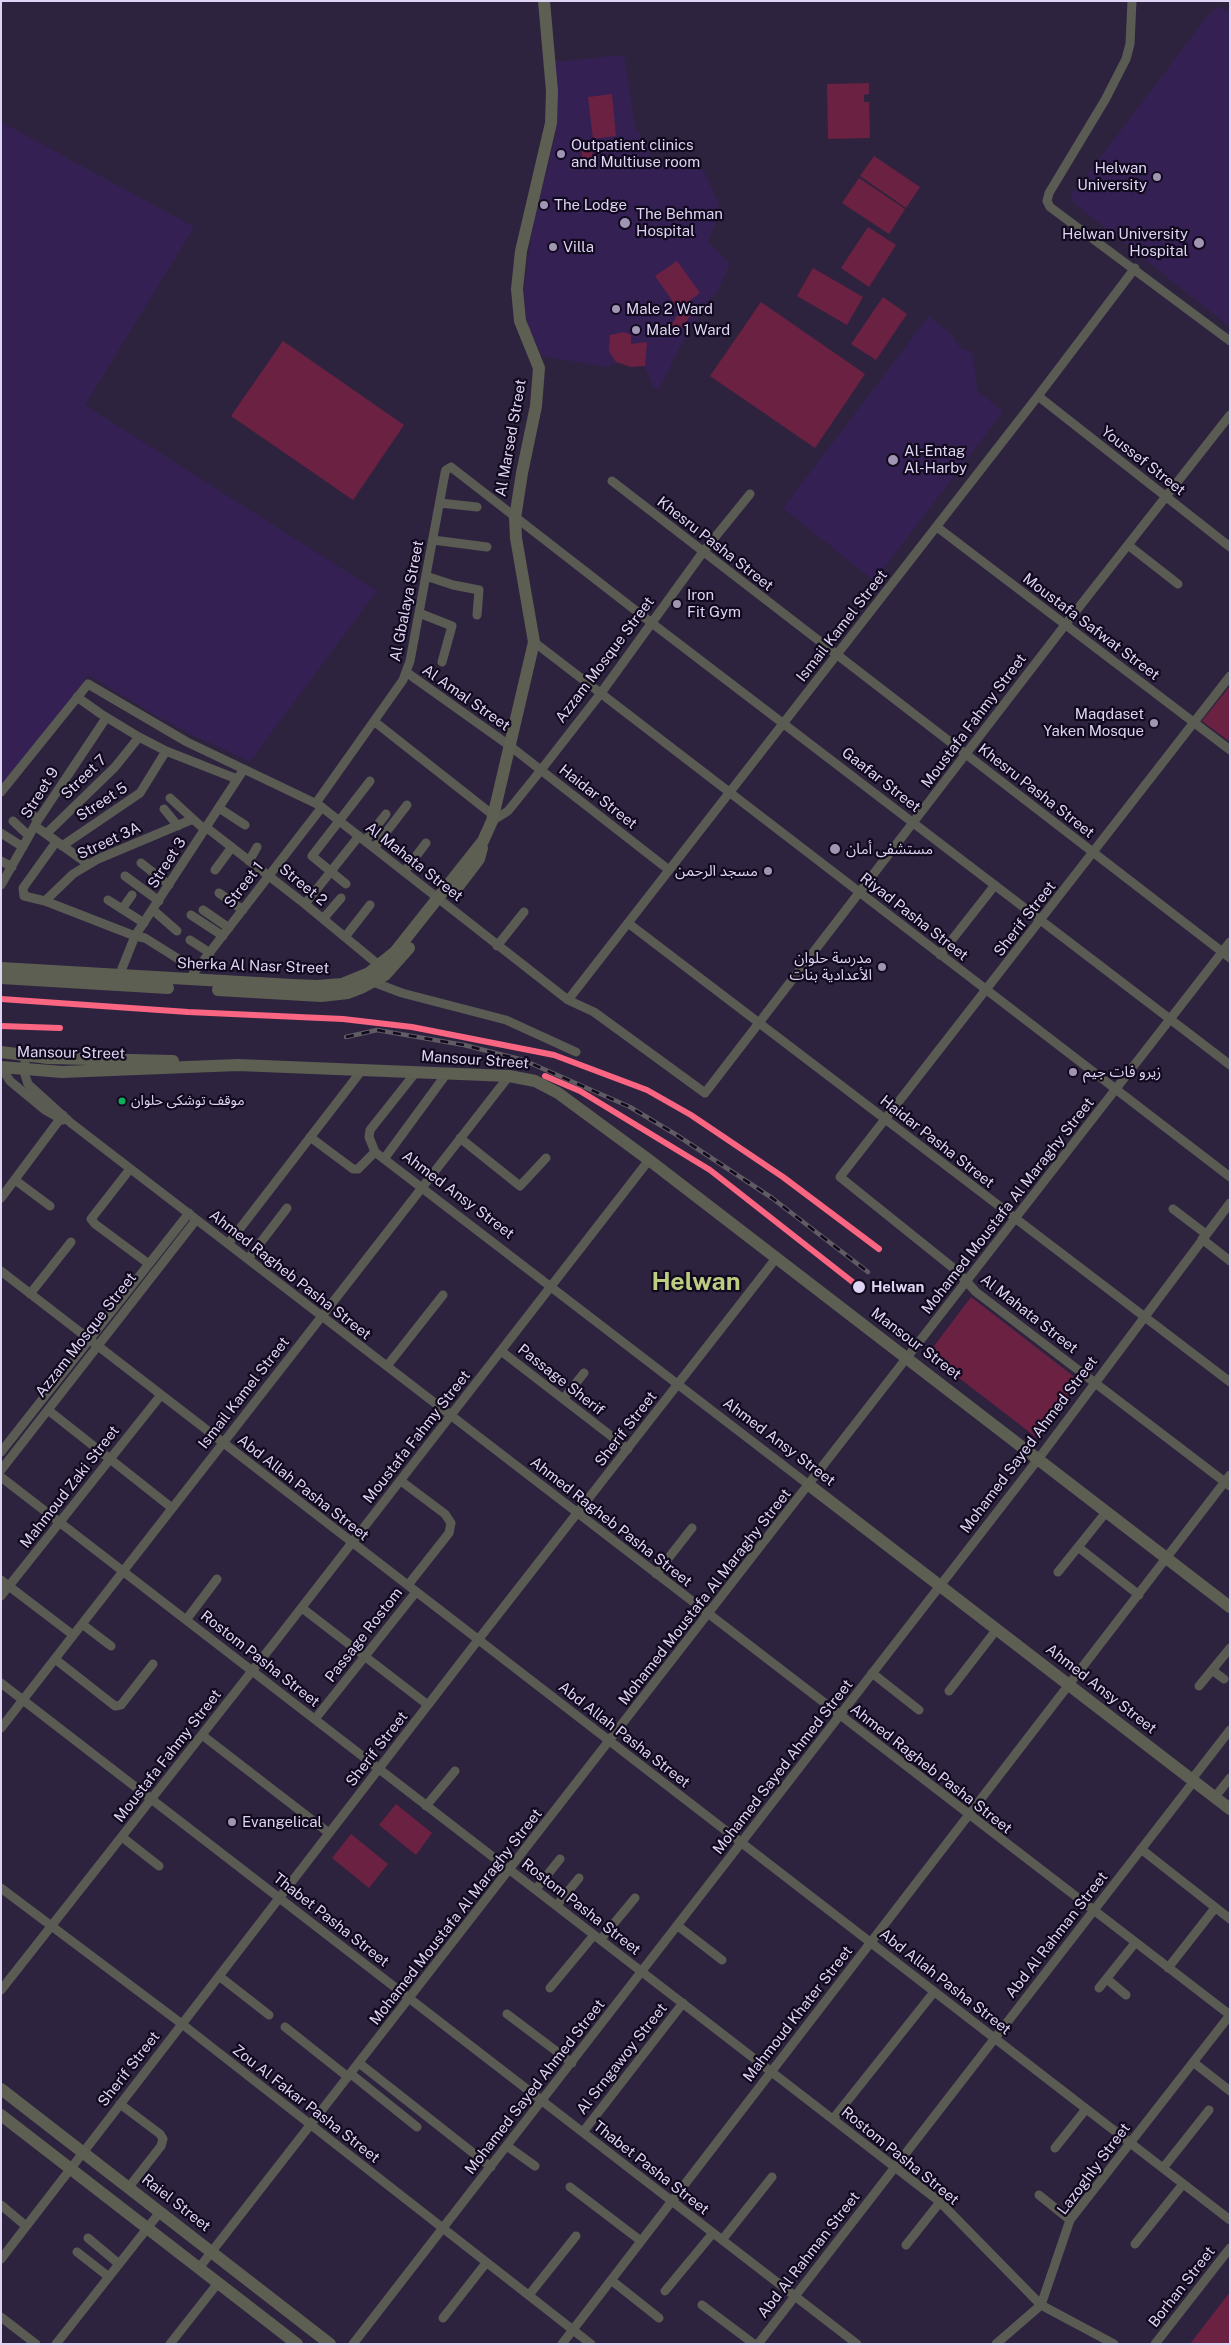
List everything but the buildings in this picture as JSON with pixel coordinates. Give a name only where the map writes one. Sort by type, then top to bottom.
[{"type":"street","name":"Al Marsed Street","points":[[493,818],[534,642],[516,538],[515,518],[539,387],[538,368],[520,321],[517,289],[521,251],[551,122],[552,91],[544,1]]},
{"type":"street","points":[[1132,1],[1130,44],[1126,59],[1049,194],[1048,201],[1058,212],[1230,341]]},
{"type":"street","name":"Ismail Kamel Street","points":[[568,1000],[1038,396],[1135,268]]},
{"type":"street","name":"Youssef Street","points":[[1038,396],[1230,547]]},
{"type":"street","name":"Moustafa Fahmy Street","points":[[705,1093],[1064,625],[1230,415]]},
{"type":"street","name":"Gaafar Street","points":[[449,467],[455,468],[515,518],[1230,1065]]},
{"type":"street","name":"Al Gbalaya Street","points":[[319,805],[398,689],[406,672],[446,470],[449,467]]},
{"type":"street","name":"Khesru Pasha Street","points":[[612,481],[1226,955]]},
{"type":"street","name":"Azzam Mosque Street","points":[[483,841],[493,818],[508,810],[541,770],[653,624],[703,552],[750,494]]},
{"type":"street","points":[[440,502],[476,507]]},
{"type":"street","name":"Moustafa Safwat Street","points":[[936,527],[1230,750]]},
{"type":"street","points":[[433,540],[487,547]]},
{"type":"street","points":[[1128,545],[1178,584]]},
{"type":"street","points":[[426,576],[453,585],[479,590],[477,614]]},
{"type":"street","points":[[419,613],[452,626],[442,662]]},
{"type":"street","name":"Riyad Pasha Street","points":[[534,642],[1230,1178]]},
{"type":"street","name":"Al Amal Street","points":[[406,672],[510,746]]},
{"type":"street","name":"Sherif Street","points":[[840,1177],[1230,676]]},
{"type":"street","name":"Al Mahata Street","points":[[78,697],[88,684],[180,738],[319,805],[568,1000],[594,1012],[705,1093]]},
{"type":"street","points":[[1,792],[78,697],[106,718],[139,737],[237,779]]},
{"type":"street","name":"Street 9","points":[[1,885],[37,823],[106,718]]},
{"type":"street","points":[[375,722],[493,818]]},
{"type":"street","name":"Street 7","points":[[46,834],[115,767],[139,737]]},
{"type":"street","name":"Haidar Street","points":[[510,746],[669,870]]},
{"type":"street","name":"Street 5","points":[[45,901],[26,897],[22,893],[59,844],[140,793],[166,750]]},
{"type":"street","name":"Street 3","points":[[119,976],[135,936],[244,769]]},
{"type":"street","points":[[346,884],[312,856],[338,820],[370,782]]},
{"type":"street","name":"Street 2","points":[[170,798],[193,819],[305,904],[380,966]]},
{"type":"street","name":"Street 1","points":[[192,975],[269,876],[319,805]]},
{"type":"street","points":[[374,848],[407,805]]},
{"type":"street","points":[[219,808],[245,825]]},
{"type":"street","points":[[26,809],[46,834],[88,864]]},
{"type":"street","points":[[164,809],[178,826]]},
{"type":"street","points":[[305,904],[330,872],[386,814]]},
{"type":"street","name":"Street 3A","points":[[45,901],[65,881],[88,864],[193,819]]},
{"type":"street","points":[[12,821],[29,836]]},
{"type":"street","points":[[1,833],[23,847]]},
{"type":"street","name":"Sherka Al Nasr Street","points":[[1,968],[119,976],[192,975],[330,986],[354,980],[380,966],[395,952],[479,859],[483,841]]},
{"type":"street","points":[[404,872],[426,843]]},
{"type":"street","points":[[215,870],[232,847]]},
{"type":"street","points":[[249,861],[258,847]]},
{"type":"street","points":[[1,861],[12,867]]},
{"type":"street","points":[[141,863],[169,885]]},
{"type":"street","points":[[124,876],[159,901]]},
{"type":"street","points":[[940,955],[995,885]]},
{"type":"street","points":[[219,893],[243,910]]},
{"type":"street","points":[[122,909],[132,895]]},
{"type":"street","points":[[323,919],[341,898]]},
{"type":"street","points":[[108,900],[144,923]]},
{"type":"street","points":[[45,901],[135,936],[145,938],[192,975]]},
{"type":"street","name":"Sherka Al Nasr Street","points":[[1,978],[321,996],[348,993],[373,982],[395,965],[442,901]]},
{"type":"street","points":[[345,937],[370,906]]},
{"type":"street","points":[[153,910],[177,931]]},
{"type":"street","points":[[203,910],[229,928]]},
{"type":"street","points":[[497,946],[524,912]]},
{"type":"street","points":[[191,915],[223,936]]},
{"type":"street","name":"Haidar Pasha Street","points":[[628,923],[1230,1382]]},
{"type":"street","points":[[190,940],[210,953]]},
{"type":"street","name":"Mohamed Moustafa Al Maraghy Street","points":[[199,2268],[908,1358],[1013,1218],[1170,1019],[1226,955],[1230,942]]},
{"type":"street","points":[[373,982],[416,997],[506,1020],[576,1052]]},
{"type":"street","points":[[1,1052],[1,1063]]},
{"type":"street","name":"Mansour Street","points":[[1,1052],[48,1058],[153,1060],[200,1065],[509,1076],[535,1082],[558,1093],[649,1160],[1167,1559],[1228,1602]]},
{"type":"street","points":[[24,1069],[25,1056]]},
{"type":"street","name":"Mansour Street","points":[[1,1067],[100,1072],[200,1065]]},
{"type":"street","name":"Ahmed Ragheb Pasha Street","points":[[1,1067],[10,1081],[71,1123],[130,1168],[576,1514],[1230,2015]]},
{"type":"street","name":"Ahmed Ragheb Pasha Street","points":[[24,1069],[28,1084],[61,1117]]},
{"type":"street","points":[[228,1244],[362,1070]]},
{"type":"street","points":[[310,1137],[353,1169],[358,1169],[375,1152],[369,1137],[370,1130],[416,1072]]},
{"type":"street","points":[[384,1158],[446,1073]]},
{"type":"street","name":"Ismail Kamel Street","points":[[1,1728],[509,1076]]},
{"type":"street","points":[[1,1198],[61,1117]]},
{"type":"street","points":[[460,1138],[520,1186],[546,1158]]},
{"type":"street","name":"Ahmed Ansy Street","points":[[375,1152],[1230,1809]]},
{"type":"street","name":"Moustafa Fahmy Street","points":[[1,1990],[302,1608],[649,1160]]},
{"type":"street","points":[[130,1168],[91,1219],[149,1264]]},
{"type":"street","name":"Al Mahata Street","points":[[840,1177],[957,1271],[966,1282],[1095,1383],[1228,1481]]},
{"type":"street","points":[[15,1180],[50,1206]]},
{"type":"street","name":"Mohamed Sayed Ahmed Street","points":[[353,2344],[1038,1458],[1230,1203]]},
{"type":"street","points":[[248,1259],[286,1208]]},
{"type":"street","points":[[1173,1209],[1230,1261]]},
{"type":"street","name":"Azzam Mosque Street","points":[[1,1452],[188,1214]]},
{"type":"street","name":"Azzam Mosque Street","points":[[1,1470],[196,1220]]},
{"type":"street","points":[[30,1294],[71,1242]]},
{"type":"street","name":"Sherif Street","points":[[1,2259],[278,1897],[777,1257]]},
{"type":"street","name":"Abd Allah Pasha Street","points":[[1,1272],[1230,2220]]},
{"type":"street","points":[[387,1366],[443,1295]]},
{"type":"street","name":"Passage Sherif","points":[[501,1351],[628,1450]]},
{"type":"street","points":[[563,1399],[584,1372]]},
{"type":"street","name":"Mahmoud Zaki Street","points":[[1,1596],[160,1395]]},
{"type":"street","points":[[48,1410],[172,1508]]},
{"type":"street","name":"Rostom Pasha Street","points":[[1,1477],[940,2202],[1041,2305],[1114,2344]]},
{"type":"street","points":[[401,1481],[445,1514],[451,1523],[448,1533],[408,1585]]},
{"type":"street","name":"Mahmoud Khater Street","points":[[562,2344],[1228,1481]]},
{"type":"street","points":[[1058,1572],[1107,1511]]},
{"type":"street","points":[[656,1574],[692,1528]]},
{"type":"street","points":[[1078,1547],[1139,1595]]},
{"type":"street","points":[[186,1620],[217,1579]]},
{"type":"street","points":[[1,1580],[73,1635]]},
{"type":"street","name":"Passage Rostom","points":[[315,1720],[416,1592]]},
{"type":"street","points":[[302,1608],[428,1705]]},
{"type":"street","points":[[82,1624],[111,1646]]},
{"type":"street","points":[[949,1692],[997,1629]]},
{"type":"street","points":[[1199,1686],[1230,1648]]},
{"type":"street","points":[[55,1659],[114,1706],[118,1706],[153,1664]]},
{"type":"street","points":[[1212,1670],[1224,1679]]},
{"type":"street","points":[[872,1673],[919,1710]]},
{"type":"street","name":"Thabet Pasha Street","points":[[1,1683],[857,2344]]},
{"type":"street","name":"Abd Al Rahman Street","points":[[758,2344],[1141,1849],[1230,1730]]},
{"type":"street","points":[[202,1735],[329,1832]]},
{"type":"street","points":[[426,1806],[455,1771]]},
{"type":"street","points":[[1215,1797],[1230,1778]]},
{"type":"street","points":[[122,1837],[159,1866]]},
{"type":"street","points":[[1141,1849],[1230,1919]]},
{"type":"street","points":[[536,1889],[560,1859]]},
{"type":"street","points":[[557,1905],[579,1878]]},
{"type":"street","name":"Zou Al Fakar Pasha Street","points":[[1,1888],[182,2024],[592,2344]]},
{"type":"street","points":[[550,1988],[635,1898]]},
{"type":"street","points":[[1168,1968],[1215,1908]]},
{"type":"street","points":[[678,1926],[722,1960]]},
{"type":"street","points":[[1099,1988],[1135,1943]]},
{"type":"street","points":[[219,1976],[269,2016]]},
{"type":"street","points":[[1107,1979],[1126,1995]]},
{"type":"street","points":[[834,2119],[934,1992]]},
{"type":"street","name":"Al Srngawoy Street","points":[[582,2132],[683,2003]]},
{"type":"street","points":[[507,2014],[572,2063]]},
{"type":"street","name":"Lazoghly Street","points":[[1041,2305],[1070,2220],[1230,2015]]},
{"type":"street","points":[[285,2027],[417,2127]]},
{"type":"street","points":[[1193,2062],[1230,2091]]},
{"type":"street","points":[[359,2063],[491,2167]]},
{"type":"street","name":"Raiel Street","points":[[1,2089],[330,2344]]},
{"type":"street","points":[[120,2104],[160,2134],[163,2139],[161,2146],[129,2187]]},
{"type":"street","points":[[1055,2148],[1086,2109]]},
{"type":"street","points":[[1163,2168],[1209,2110]]},
{"type":"street","points":[[1,2115],[297,2344]]},
{"type":"street","points":[[507,2146],[535,2166]]},
{"type":"street","points":[[722,2240],[772,2177]]},
{"type":"street","points":[[1135,2244],[1183,2184]]},
{"type":"street","points":[[570,2187],[641,2242]]},
{"type":"street","points":[[1038,2196],[1070,2220]]},
{"type":"street","points":[[906,2245],[940,2202]]},
{"type":"street","points":[[1,2205],[26,2226]]},
{"type":"street","points":[[56,2344],[160,2212]]},
{"type":"street","points":[[665,2291],[713,2233]]},
{"type":"street","points":[[528,2295],[576,2236]]},
{"type":"street","points":[[88,2238],[119,2264]]},
{"type":"street","name":"Borhan Street","points":[[1155,2344],[1230,2248]]},
{"type":"street","points":[[77,2252],[108,2277]]},
{"type":"street","points":[[443,2318],[486,2263]]},
{"type":"street","points":[[611,2280],[659,2318]]},
{"type":"street","points":[[174,2343],[218,2283]]},
{"type":"street","points":[[702,2305],[754,2344]]},
{"type":"street","points":[[996,2344],[1041,2305]]},
{"type":"street","points":[[1,2317],[36,2344]]},
{"type":"shaded area","name":"Helwan University","points":[[1219,6],[1230,13],[1230,327],[1079,207],[1073,202],[1071,196],[1209,14]]},
{"type":"shaded area","name":"The Behman Hospital","points":[[624,55],[635,127],[640,133],[641,143],[648,142],[650,158],[673,168],[685,165],[704,171],[719,204],[717,220],[708,242],[730,264],[715,296],[710,297],[682,342],[660,388],[654,388],[644,366],[631,367],[616,362],[608,367],[542,356],[527,326],[524,288],[533,225],[555,137],[554,62]]},
{"type":"shaded area","points":[[869,83],[869,94],[864,95],[864,102],[869,102],[870,138],[828,139],[827,84]]},
{"type":"shaded area","points":[[612,94],[616,136],[593,139],[588,97]]},
{"type":"shaded area","points":[[1,122],[194,227],[85,405],[377,591],[250,761],[155,715],[89,675],[1,788]]},
{"type":"shaded area","points":[[582,148],[593,148],[592,167],[582,167]]},
{"type":"shaded area","points":[[874,156],[920,187],[906,208],[860,176]]},
{"type":"shaded area","points":[[859,178],[905,209],[889,234],[842,203]]},
{"type":"shaded area","points":[[868,227],[896,245],[869,287],[841,268]]},
{"type":"shaded area","points":[[677,261],[700,293],[678,309],[655,276]]},
{"type":"shaded area","points":[[813,268],[863,297],[847,325],[797,296]]},
{"type":"shaded area","points":[[883,297],[907,314],[876,360],[851,344]]},
{"type":"shaded area","points":[[761,302],[865,374],[815,448],[710,376]]},
{"type":"shaded area","points":[[681,310],[690,316],[677,336],[668,330]]},
{"type":"shaded area","name":"Al-Entag Al-Harby","points":[[929,316],[951,334],[960,348],[971,352],[974,361],[977,390],[1003,412],[874,581],[783,508]]},
{"type":"shaded area","points":[[624,332],[631,335],[631,344],[647,342],[645,366],[631,367],[616,362],[609,351],[610,335]]},
{"type":"shaded area","points":[[283,341],[404,425],[353,500],[231,416]]},
{"type":"shaded area","points":[[1230,686],[1230,742],[1202,721]]},
{"type":"shaded area","points":[[971,1297],[1081,1382],[1037,1438],[928,1354]]},
{"type":"shaded area","points":[[396,1804],[432,1833],[416,1855],[379,1825]]},
{"type":"shaded area","points":[[351,1834],[388,1864],[369,1888],[332,1858]]},
{"type":"shaded area","points":[[1230,2292],[1230,2344],[1190,2344]]},
{"type":"railway","points":[[346,1037],[377,1030],[464,1045],[523,1060],[630,1107],[675,1134],[772,1198],[868,1272]]},
{"type":"transit line","points":[[1,999],[188,1012],[343,1019],[412,1027],[554,1055],[647,1090],[691,1115],[783,1177],[879,1249]]},
{"type":"transit line","points":[[1,1026],[60,1028]]},
{"type":"transit line","points":[[545,1076],[580,1091],[710,1170],[859,1287]]},
{"type":"place","name":"Outpatient clinics and Multiuse room","points":[[561,154]]},
{"type":"place","name":"Helwan University","points":[[1157,177]]},
{"type":"place","name":"The Lodge","points":[[544,205]]},
{"type":"place","name":"The Behman Hospital","points":[[625,223]]},
{"type":"place","name":"Helwan University Hospital","points":[[1199,243]]},
{"type":"place","name":"Villa","points":[[553,247]]},
{"type":"place","name":"Male 2 Ward","points":[[616,309]]},
{"type":"place","name":"Male 1 Ward","points":[[636,330]]},
{"type":"place","name":"Al-Entag Al-Harby","points":[[893,460]]},
{"type":"place","name":"Iron Fit Gym","points":[[677,604]]},
{"type":"place","name":"Maqdaset Yaken Mosque","points":[[1154,723]]},
{"type":"place","name":"مستشفى أمان","points":[[835,849]]},
{"type":"place","name":"مسجد الرحمن","points":[[768,871]]},
{"type":"place","name":"مدرسة حلوان الأعدادية بنات","points":[[882,967]]},
{"type":"place","name":"زيرو فات جيم","points":[[1073,1072]]},
{"type":"place","name":"موقف توشكى حلوان","points":[[122,1101]]},
{"type":"place","name":"Helwan","points":[[859,1287]]},
{"type":"place","name":"Evangelical","points":[[232,1822]]},
{"type":"district","name":"Helwan","points":[[696,1282]]}]
